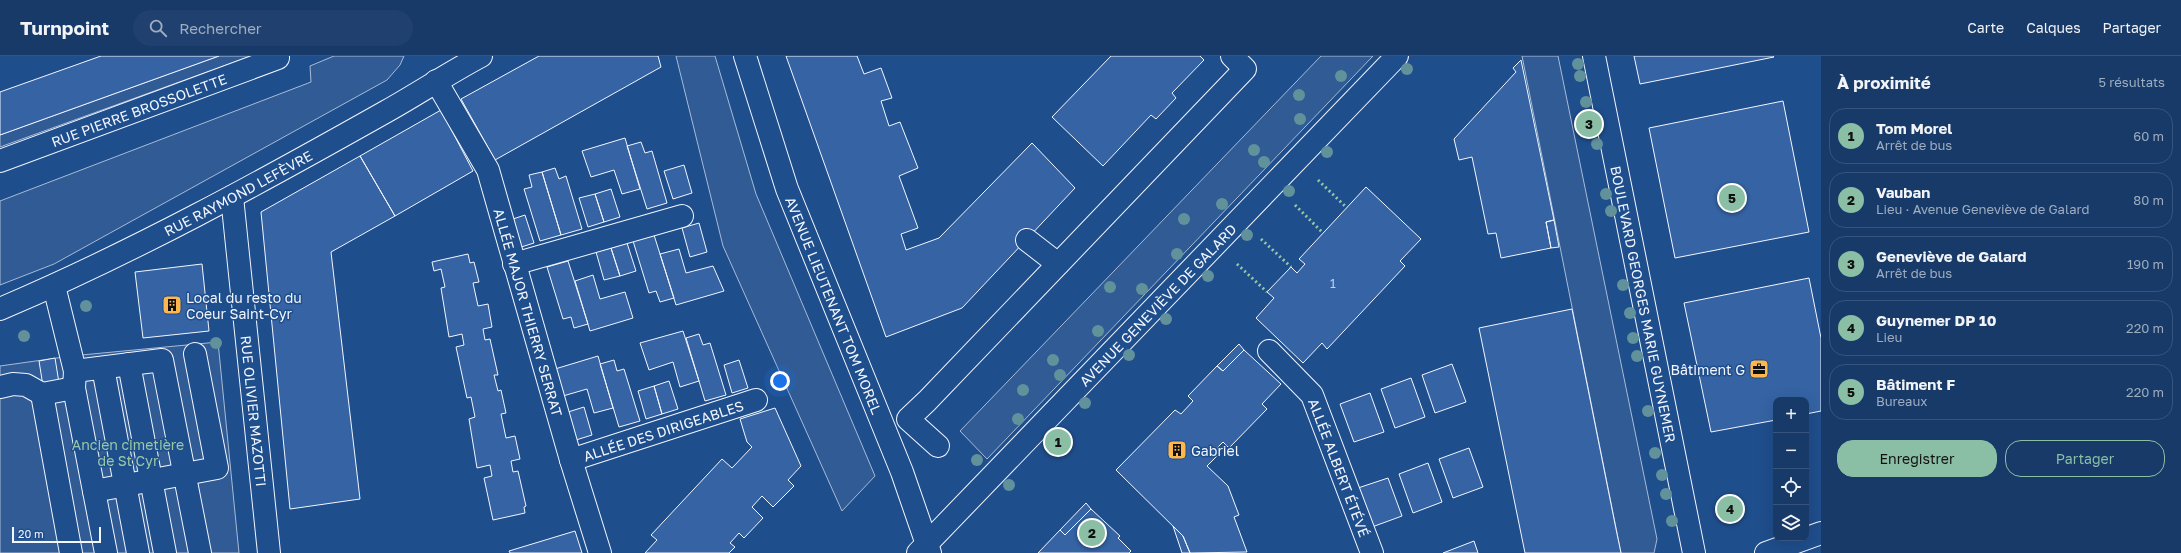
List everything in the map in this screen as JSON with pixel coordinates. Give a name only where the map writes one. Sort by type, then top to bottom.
[{"type":"street","name":"RUE RAYMOND LEFÈVRE","points":[[0,309],[54,286],[135,247],[232,197],[436,81],[455,62],[481,56]]},
{"type":"street","name":"AVENUE LIEUTENANT TOM MOREL","points":[[745,56],[787,189],[902,472],[925,550]]},
{"type":"street","points":[[938,446],[908,420],[1245,69],[1232,56]]},
{"type":"street","name":"AVENUE GENEVIÈVE DE GALARD","points":[[925,550],[1397,56]]},
{"type":"street","name":"BOULEVARD GEORGES MARIE GUYNEMER","points":[[1594,56],[1694,553]]},
{"type":"street","name":"RUE PIERRE BROSSOLETTE","points":[[0,160],[278,58]]},
{"type":"street","name":"ALLÉE MAJOR THIERRY SERRAT","points":[[436,81],[488,170],[571,460],[600,553]]},
{"type":"street","name":"RUE OLIVIER MAZOTTI","points":[[232,197],[269,553]]},
{"type":"street","points":[[514,264],[682,216]]},
{"type":"street","points":[[1027,240],[1058,264]]},
{"type":"street","points":[[54,286],[75,380],[106,553]]},
{"type":"street","name":"ALLÉE ALBERT ÉTÉVÉ","points":[[1269,351],[1312,395],[1372,553]]},
{"type":"street","points":[[0,387],[13,384],[26,386],[42,394],[103,368],[202,353],[217,468],[94,491]]},
{"type":"street","points":[[162,360],[200,553]]},
{"type":"street","points":[[130,364],[165,553]]},
{"type":"street","points":[[103,368],[138,553]]},
{"type":"street","points":[[42,394],[71,553]]},
{"type":"street","name":"ALLÉE DES DIRIGEABLES","points":[[571,460],[756,400]]},
{"type":"street","points":[[1766,553],[1821,533]]},
{"type":"green space","points":[[219,56],[251,56],[0,147],[0,135]]},
{"type":"green space","points":[[334,56],[404,56],[400,65],[387,80],[54,264],[0,285],[0,201],[311,82],[310,66]]},
{"type":"green space","points":[[676,56],[715,56],[756,194],[875,476],[842,511],[723,246]]},
{"type":"green space","points":[[1321,56],[1373,56],[987,459],[960,431]]},
{"type":"green space","points":[[1522,56],[1558,56],[1657,539],[1654,553],[1621,553]]},
{"type":"green space","name":"Ancien cimetière de St Cyr","points":[[218,342],[239,553],[0,553],[0,366],[71,356]]},
{"type":"building","points":[[101,56],[219,56],[0,135],[0,92]]},
{"type":"building","points":[[539,56],[658,56],[661,67],[495,160],[461,99]]},
{"type":"building","points":[[786,56],[857,56],[864,74],[881,68],[892,98],[881,101],[889,126],[900,122],[918,168],[899,176],[918,228],[901,234],[906,250],[939,238],[1032,143],[1075,188],[962,308],[886,337]]},
{"type":"building","points":[[1111,56],[1200,56],[1204,60],[1172,93],[1176,98],[1156,119],[1151,115],[1103,166],[1052,117]]},
{"type":"building","points":[[1634,56],[1773,56],[1774,57],[1640,84]]},
{"type":"building","points":[[1521,60],[1554,220],[1546,222],[1551,248],[1501,258],[1496,233],[1488,234],[1472,157],[1459,160],[1454,139],[1516,72],[1513,68]]},
{"type":"building","points":[[1783,101],[1809,232],[1675,258],[1649,128]]},
{"type":"building","points":[[441,110],[473,171],[395,216],[360,156]]},
{"type":"building","points":[[625,138],[640,189],[622,194],[614,170],[591,177],[582,151]]},
{"type":"building","points":[[641,142],[645,153],[652,151],[667,203],[647,209],[627,146]]},
{"type":"building","points":[[360,156],[395,216],[331,252],[360,499],[290,509],[261,212]]},
{"type":"building","points":[[684,165],[692,193],[673,199],[664,171]]},
{"type":"building","points":[[555,168],[559,179],[566,176],[582,229],[561,235],[542,172]]},
{"type":"building","points":[[542,172],[561,235],[540,241],[524,189],[532,187],[529,175]]},
{"type":"building","points":[[1366,187],[1421,239],[1400,261],[1405,266],[1327,349],[1322,343],[1303,363],[1256,318],[1274,298],[1267,292],[1291,267],[1297,273],[1305,264],[1299,259]]},
{"type":"building","points":[[611,189],[620,217],[604,222],[595,194]]},
{"type":"building","points":[[595,194],[604,222],[588,227],[579,198]]},
{"type":"building","points":[[525,215],[534,243],[518,248],[510,220]]},
{"type":"building","points":[[1554,220],[1559,247],[1551,248],[1546,222]]},
{"type":"building","points":[[699,223],[707,252],[690,257],[682,228]]},
{"type":"building","points":[[654,235],[674,298],[660,302],[656,291],[649,293],[633,241]]},
{"type":"building","points":[[627,243],[636,271],[620,276],[611,248]]},
{"type":"building","points":[[611,248],[620,276],[604,280],[596,252]]},
{"type":"building","points":[[679,249],[686,273],[713,266],[724,291],[676,305],[660,254]]},
{"type":"building","points":[[468,254],[470,263],[474,262],[479,282],[473,283],[478,306],[488,304],[492,327],[483,329],[485,340],[490,339],[498,375],[494,375],[498,391],[501,390],[506,413],[501,414],[506,438],[515,436],[520,459],[511,461],[513,472],[518,471],[526,506],[524,507],[525,513],[493,520],[484,478],[492,476],[490,465],[477,468],[469,419],[475,417],[471,397],[467,398],[456,347],[464,345],[462,334],[449,337],[441,288],[445,287],[441,269],[434,271],[432,262]]},
{"type":"building","points":[[568,261],[588,324],[574,328],[571,317],[563,319],[547,267]]},
{"type":"building","name":"Local du resto du Coeur Saint-Cyr","points":[[202,264],[209,331],[143,338],[135,272]]},
{"type":"building","points":[[593,275],[600,299],[625,292],[633,318],[590,331],[575,281]]},
{"type":"building","name":"Bâtiment G","points":[[1809,278],[1821,338],[1821,411],[1809,413],[1809,397],[1773,397],[1773,421],[1711,432],[1684,303]]},
{"type":"building","points":[[1572,309],[1621,553],[1525,553],[1479,328]]},
{"type":"building","points":[[683,331],[699,381],[680,387],[673,362],[649,370],[640,343]]},
{"type":"building","points":[[699,334],[703,345],[710,343],[726,395],[705,401],[686,338]]},
{"type":"building","points":[[1239,344],[1244,350],[1223,371],[1217,366]]},
{"type":"building","name":"Gabriel","points":[[1244,350],[1281,384],[1262,404],[1267,409],[1229,448],[1223,442],[1217,448],[1221,452],[1207,466],[1228,486],[1239,515],[1234,517],[1247,552],[1190,553],[1183,536],[1116,470],[1175,410],[1181,414],[1193,401],[1188,396],[1217,366],[1223,371]]},
{"type":"building","points":[[598,356],[613,408],[594,413],[587,389],[563,396],[555,369]]},
{"type":"building","points":[[55,358],[59,383],[43,386],[39,361]]},
{"type":"building","points":[[614,360],[617,371],[624,369],[640,421],[619,427],[600,364]]},
{"type":"building","points":[[739,360],[748,388],[732,393],[724,365]]},
{"type":"building","points":[[1452,364],[1466,402],[1435,413],[1422,375]]},
{"type":"building","points":[[1411,378],[1425,417],[1395,428],[1381,389]]},
{"type":"building","points":[[669,381],[678,409],[662,414],[654,386]]},
{"type":"building","points":[[654,386],[662,414],[646,419],[638,391]]},
{"type":"building","points":[[1370,393],[1384,432],[1354,442],[1340,404]]},
{"type":"building","points":[[584,407],[592,435],[576,440],[568,412]]},
{"type":"building","points":[[775,408],[801,466],[788,480],[794,486],[773,507],[762,496],[752,507],[763,518],[744,538],[739,533],[730,543],[735,547],[729,553],[645,553],[657,540],[651,535],[722,459],[732,468],[752,447],[747,442],[740,419]]},
{"type":"building","points":[[1469,448],[1483,487],[1453,498],[1439,459]]},
{"type":"building","points":[[1428,463],[1442,502],[1413,513],[1399,474]]},
{"type":"building","points":[[1388,478],[1402,516],[1372,527],[1358,488]]},
{"type":"building","points":[[1734,499],[1738,516],[1726,518],[1724,501]]},
{"type":"building","points":[[1086,503],[1091,509],[1065,535],[1060,530]]},
{"type":"building","points":[[1091,509],[1120,536],[1118,538],[1131,551],[1129,553],[1038,553],[1060,530],[1065,535]]},
{"type":"building","points":[[1173,526],[1183,536],[1190,553],[1182,553]]},
{"type":"building","points":[[575,531],[582,553],[510,553],[509,551]]},
{"type":"building","points":[[1474,541],[1478,553],[1443,553]]},
{"type":"hedge","points":[[1318,180],[1347,208]]},
{"type":"hedge","points":[[1295,205],[1323,233]]},
{"type":"hedge","points":[[1261,239],[1291,267]]},
{"type":"hedge","points":[[1237,264],[1267,292]]},
{"type":"place","name":"Geneviève de Galard","points":[[1589,124]]},
{"type":"place","name":"Bâtiment F","points":[[1732,198]]},
{"type":"place","name":"Local du resto du Coeur Saint-Cyr","points":[[172,305]]},
{"type":"place","name":"Bâtiment G","points":[[1759,369]]},
{"type":"place","name":"Tom Morel","points":[[1058,442]]},
{"type":"place","name":"Gabriel","points":[[1177,450]]},
{"type":"place","name":"Guynemer DP 10","points":[[1730,509]]},
{"type":"place","name":"Vauban","points":[[1092,533]]}]
